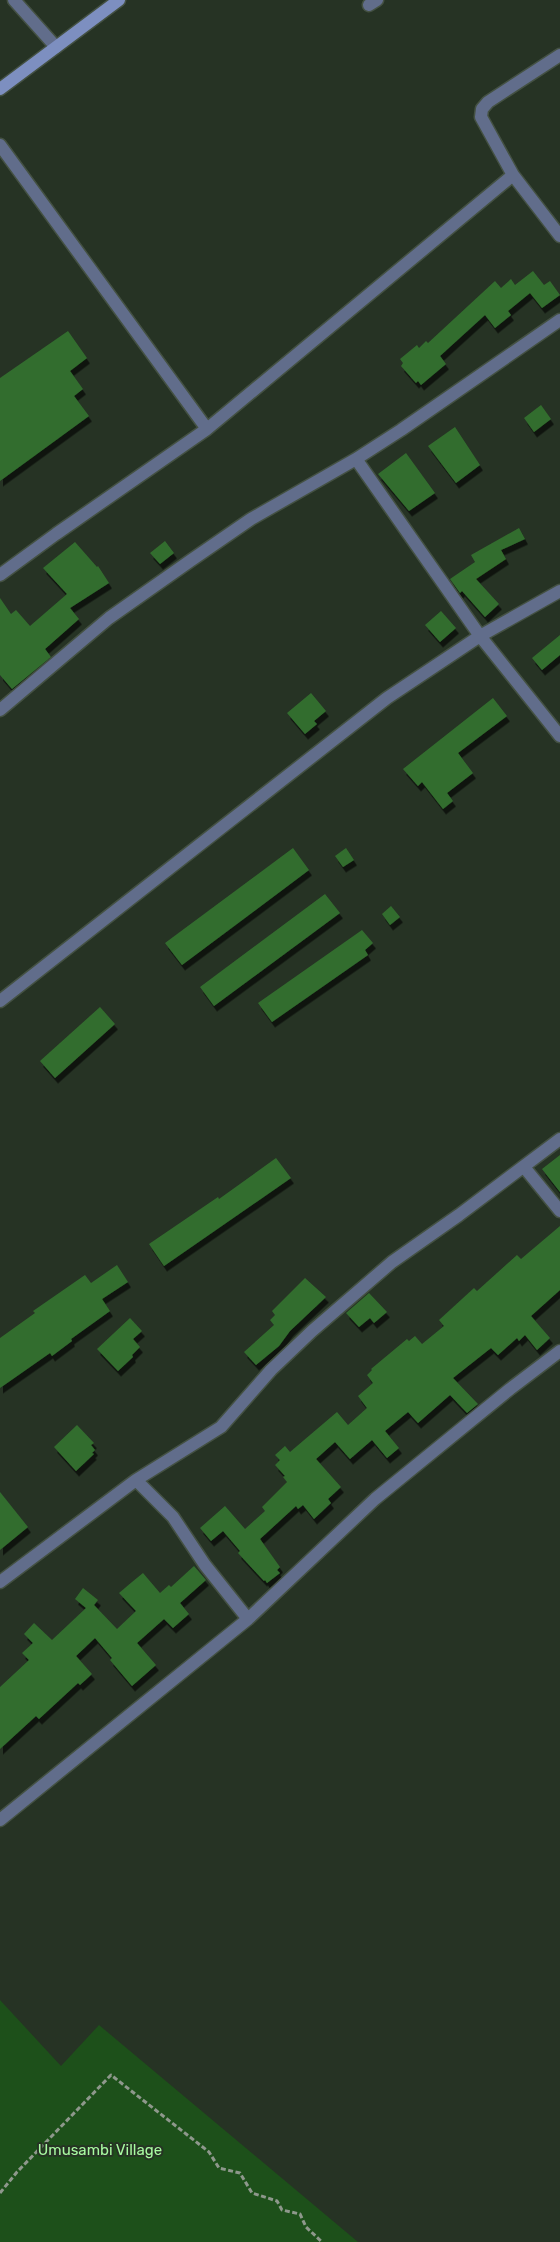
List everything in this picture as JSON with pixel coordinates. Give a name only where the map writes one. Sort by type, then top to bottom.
[{"type":"street","points":[[14,0],[56,47]]},
{"type":"street","points":[[0,89],[118,0]]},
{"type":"street","points":[[560,55],[488,102],[482,109],[481,116],[513,175],[560,236]]},
{"type":"street","points":[[0,145],[207,429]]},
{"type":"street","points":[[0,575],[207,429],[513,175]]},
{"type":"street","points":[[0,710],[109,618],[190,561],[251,519],[356,459],[560,320]]},
{"type":"street","points":[[356,459],[480,636],[560,736]]},
{"type":"street","points":[[0,1001],[387,698],[480,636],[560,591]]},
{"type":"street","points":[[0,1582],[136,1480],[221,1427],[271,1370],[312,1331],[392,1262],[560,1140]]},
{"type":"street","points":[[524,1167],[560,1211]]},
{"type":"street","points":[[0,1820],[248,1619],[375,1499],[510,1389],[560,1351]]},
{"type":"street","points":[[136,1480],[173,1517],[205,1566],[248,1619]]},
{"type":"path","points":[[0,2193],[17,2172],[111,2075],[209,2152],[219,2168],[240,2173],[252,2193],[277,2201],[282,2210],[300,2214],[306,2227],[322,2242]]},
{"type":"green space","name":"Umusambi Village","points":[[0,2000],[61,2066],[99,2025],[358,2242],[0,2242]]},
{"type":"building","points":[[533,271],[544,285],[550,281],[560,295],[542,308],[530,293],[508,311],[511,315],[495,328],[485,315],[440,356],[446,364],[421,385],[418,381],[416,383],[401,366],[403,363],[400,359],[417,345],[419,348],[426,341],[428,343],[495,281],[501,288],[511,279],[515,285]]},
{"type":"building","points":[[68,331],[87,358],[70,371],[83,389],[74,396],[89,416],[0,481],[0,378]]},
{"type":"building","points":[[541,405],[551,419],[534,432],[524,418]]},
{"type":"building","points":[[455,427],[480,465],[456,483],[428,446]]},
{"type":"building","points":[[406,453],[435,493],[409,511],[378,474]]},
{"type":"building","points":[[519,528],[525,539],[501,550],[506,559],[476,579],[499,604],[485,617],[462,591],[460,593],[450,579],[475,562],[471,555]]},
{"type":"building","points":[[165,541],[174,553],[160,564],[150,553]]},
{"type":"building","points":[[75,542],[98,566],[109,583],[70,608],[79,619],[45,649],[51,657],[12,689],[0,675],[0,598],[11,614],[16,610],[30,626],[67,594],[43,568]]},
{"type":"building","points":[[441,611],[456,628],[440,642],[425,625]]},
{"type":"building","points":[[560,635],[560,655],[542,670],[532,658]]},
{"type":"building","points":[[311,693],[326,711],[314,721],[317,724],[305,734],[287,713]]},
{"type":"building","points":[[493,698],[507,716],[458,753],[473,773],[447,793],[453,801],[443,809],[422,782],[418,786],[403,769]]},
{"type":"building","points":[[293,848],[309,870],[182,965],[165,943]]},
{"type":"building","points":[[346,848],[354,860],[343,867],[335,856]]},
{"type":"building","points":[[325,894],[340,913],[214,1006],[200,987]]},
{"type":"building","points":[[391,906],[400,917],[390,925],[382,914]]},
{"type":"building","points":[[362,930],[373,943],[365,950],[368,955],[272,1022],[258,1003]]},
{"type":"building","points":[[100,1007],[115,1024],[55,1078],[40,1061]]},
{"type":"building","points":[[560,1155],[560,1192],[542,1169]]},
{"type":"building","points":[[276,1158],[291,1178],[164,1266],[149,1244],[218,1197],[219,1199]]},
{"type":"building","points":[[560,1226],[560,1290],[531,1316],[550,1338],[537,1350],[525,1335],[519,1341],[517,1338],[498,1355],[491,1348],[453,1378],[478,1404],[467,1413],[450,1395],[418,1423],[408,1412],[385,1431],[399,1448],[387,1458],[372,1440],[350,1459],[335,1442],[316,1459],[341,1487],[328,1499],[331,1503],[314,1519],[303,1505],[298,1509],[296,1506],[260,1539],[280,1567],[277,1570],[280,1573],[267,1583],[238,1553],[240,1551],[223,1531],[211,1541],[200,1528],[225,1506],[245,1529],[265,1511],[262,1507],[287,1482],[283,1477],[285,1476],[275,1465],[280,1460],[275,1455],[285,1446],[290,1452],[337,1412],[348,1425],[367,1408],[358,1396],[373,1383],[367,1375],[371,1369],[407,1339],[409,1341],[415,1336],[422,1344],[444,1326],[439,1320],[474,1288],[477,1291],[517,1255],[521,1259]]},
{"type":"building","points":[[117,1265],[128,1282],[102,1299],[110,1311],[71,1339],[72,1341],[52,1356],[50,1353],[0,1388],[0,1338],[35,1313],[33,1311],[85,1275],[91,1283]]},
{"type":"building","points":[[305,1278],[326,1297],[290,1331],[279,1346],[256,1365],[244,1352],[274,1325],[270,1320],[275,1315],[272,1311]]},
{"type":"building","points":[[369,1293],[387,1312],[374,1323],[370,1318],[359,1327],[346,1313]]},
{"type":"building","points":[[130,1318],[142,1331],[133,1339],[140,1347],[132,1355],[133,1357],[118,1371],[97,1349]]},
{"type":"building","points":[[77,1425],[94,1443],[91,1445],[95,1450],[92,1453],[94,1454],[76,1471],[54,1447]]},
{"type":"building","points":[[0,1492],[28,1527],[0,1550]]},
{"type":"building","points":[[194,1566],[206,1580],[180,1603],[189,1614],[173,1628],[164,1619],[137,1643],[156,1665],[132,1686],[110,1660],[112,1658],[95,1638],[76,1656],[92,1674],[80,1685],[78,1683],[39,1719],[36,1716],[0,1749],[0,1687],[29,1660],[22,1653],[33,1643],[24,1634],[34,1623],[52,1640],[86,1608],[75,1599],[83,1588],[98,1600],[94,1605],[117,1629],[136,1611],[119,1593],[143,1573],[160,1593],[169,1585],[171,1587]]}]
